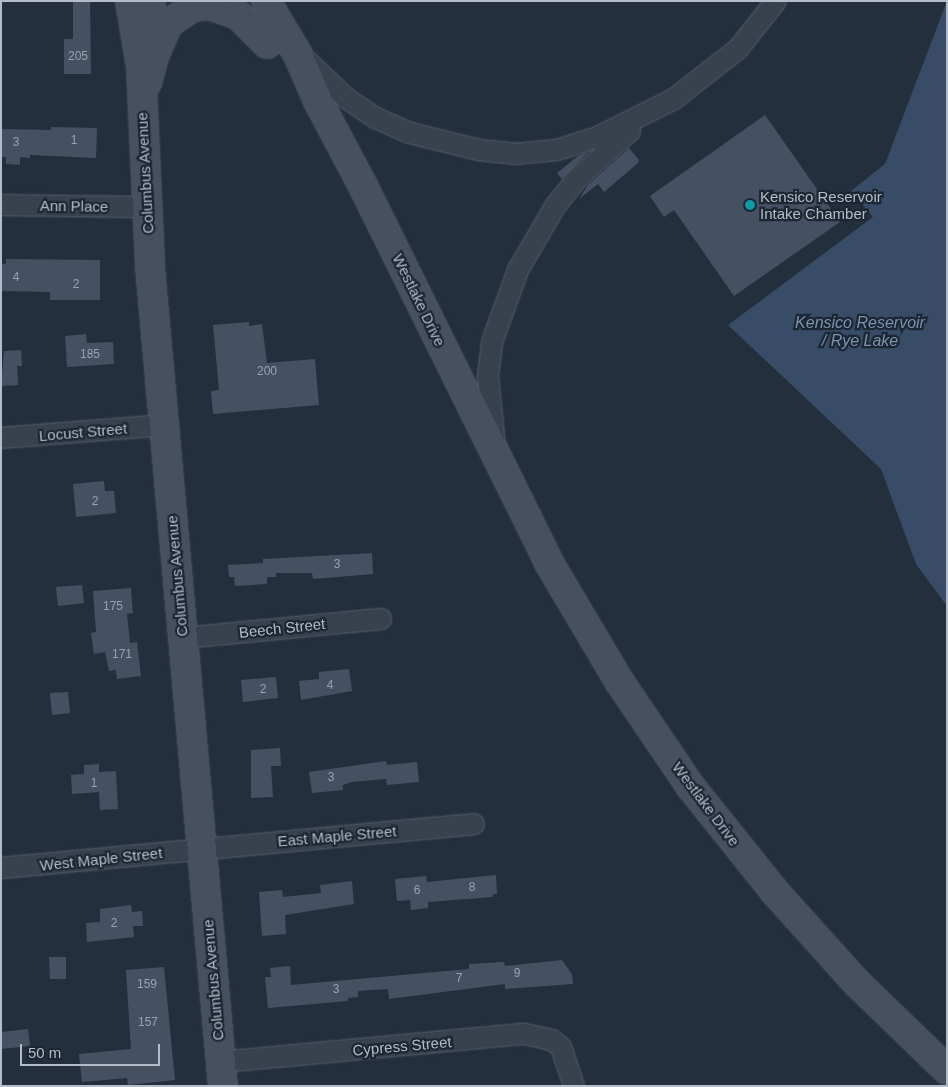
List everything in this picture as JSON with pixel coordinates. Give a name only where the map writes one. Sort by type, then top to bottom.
[{"type":"street","name":"Columbus Avenue","points":[[130,1],[141,66],[146,207],[200,849],[222,1074]]},
{"type":"street","name":"Columbus Avenue","points":[[141,66],[151,1]]},
{"type":"street","points":[[240,1],[276,38]]},
{"type":"street","points":[[266,1],[276,38]]},
{"type":"street","name":"Westlake Drive","points":[[518,500],[496,445],[489,411],[492,342],[502,306],[536,236],[579,178],[620,139],[738,49],[776,1]]},
{"type":"street","points":[[142,102],[161,37],[169,23],[181,13],[209,5],[224,8],[276,38]]},
{"type":"street","name":"Westlake Drive","points":[[276,38],[346,98],[376,118],[418,136],[479,150],[515,154],[557,150],[598,137],[674,99]]},
{"type":"street","name":"Westlake Drive","points":[[276,38],[318,101],[363,186],[518,500],[583,622],[690,786],[815,938],[947,1070]]},
{"type":"street","name":"Ann Place","points":[[1,205],[146,207]]},
{"type":"street","name":"Locust Street","points":[[1,438],[165,425]]},
{"type":"street","name":"Beech Street","points":[[183,638],[381,619]]},
{"type":"street","name":"East Maple Street","points":[[200,849],[474,824]]},
{"type":"street","name":"West Maple Street","points":[[1,868],[200,849]]},
{"type":"street","name":"Cypress Street","points":[[222,1074],[525,1034],[552,1040],[561,1048],[570,1064],[574,1086]]},
{"type":"water","name":"Kensico Reservoir / Rye Lake","points":[[947,1],[947,606],[916,564],[881,469],[728,325],[873,217],[851,191],[885,164]]},
{"type":"building","points":[[73,1],[90,1],[91,74],[64,74],[64,39],[73,39]]},
{"type":"building","name":"Kensico Reservoir Intake Chamber","points":[[765,115],[840,222],[734,296],[674,210],[664,217],[650,196]]},
{"type":"building","points":[[51,127],[97,128],[96,158],[30,155],[30,158],[20,157],[20,165],[6,164],[6,157],[1,157],[1,129],[51,130]]},
{"type":"building","points":[[629,148],[639,160],[638,163],[604,192],[598,184],[579,199],[588,185]]},
{"type":"building","points":[[588,152],[562,179],[557,173],[578,156]]},
{"type":"building","points":[[6,259],[100,260],[100,300],[50,300],[50,292],[1,291],[1,264],[6,264]]},
{"type":"building","points":[[249,322],[249,326],[262,324],[267,363],[315,359],[319,405],[213,414],[211,391],[219,390],[213,325]]},
{"type":"building","points":[[86,334],[87,343],[113,342],[114,364],[67,367],[65,336]]},
{"type":"building","points":[[21,350],[22,366],[17,366],[18,385],[1,386],[4,351]]},
{"type":"building","points":[[104,481],[105,491],[114,491],[116,513],[76,517],[73,484]]},
{"type":"building","points":[[372,553],[373,574],[313,579],[312,573],[276,573],[276,577],[267,577],[267,584],[235,586],[234,577],[229,577],[228,565],[263,563],[263,559]]},
{"type":"building","points":[[82,585],[84,603],[58,606],[56,587]]},
{"type":"building","points":[[131,588],[133,613],[127,614],[130,643],[137,642],[141,676],[117,679],[116,670],[109,671],[105,652],[94,654],[91,633],[96,632],[93,591]]},
{"type":"building","points":[[349,669],[352,691],[301,700],[299,681],[319,679],[319,672]]},
{"type":"building","points":[[276,677],[278,698],[243,702],[241,680]]},
{"type":"building","points":[[68,692],[70,713],[52,715],[50,693]]},
{"type":"building","points":[[280,748],[281,766],[271,766],[273,797],[251,798],[251,750]]},
{"type":"building","points":[[386,761],[387,765],[417,762],[419,782],[387,785],[386,779],[352,782],[343,785],[343,790],[312,793],[309,772]]},
{"type":"building","points":[[99,764],[99,772],[116,771],[118,809],[100,810],[99,792],[72,794],[71,775],[84,774],[84,765]]},
{"type":"building","points":[[496,875],[497,894],[493,894],[493,897],[428,902],[428,908],[411,910],[410,900],[397,901],[395,879],[426,876],[427,882]]},
{"type":"building","points":[[352,881],[354,904],[285,915],[286,934],[262,936],[259,892],[282,890],[283,897],[321,893],[320,885]]},
{"type":"building","points":[[131,905],[132,912],[142,911],[143,926],[133,926],[134,937],[87,942],[86,923],[100,922],[100,909]]},
{"type":"building","points":[[49,957],[66,957],[66,979],[50,979]]},
{"type":"building","points":[[562,960],[572,974],[573,984],[505,989],[505,984],[389,999],[388,989],[358,991],[358,997],[348,998],[348,1001],[268,1008],[265,977],[271,977],[270,968],[290,966],[291,985],[469,969],[469,964],[504,962],[505,966]]},
{"type":"building","points":[[164,967],[175,1080],[128,1085],[127,1078],[82,1082],[79,1054],[131,1049],[126,970]]},
{"type":"building","points":[[28,1029],[30,1046],[1,1049],[1,1032]]},
{"type":"place","name":"Kensico Reservoir Intake Chamber","points":[[750,205]]}]
